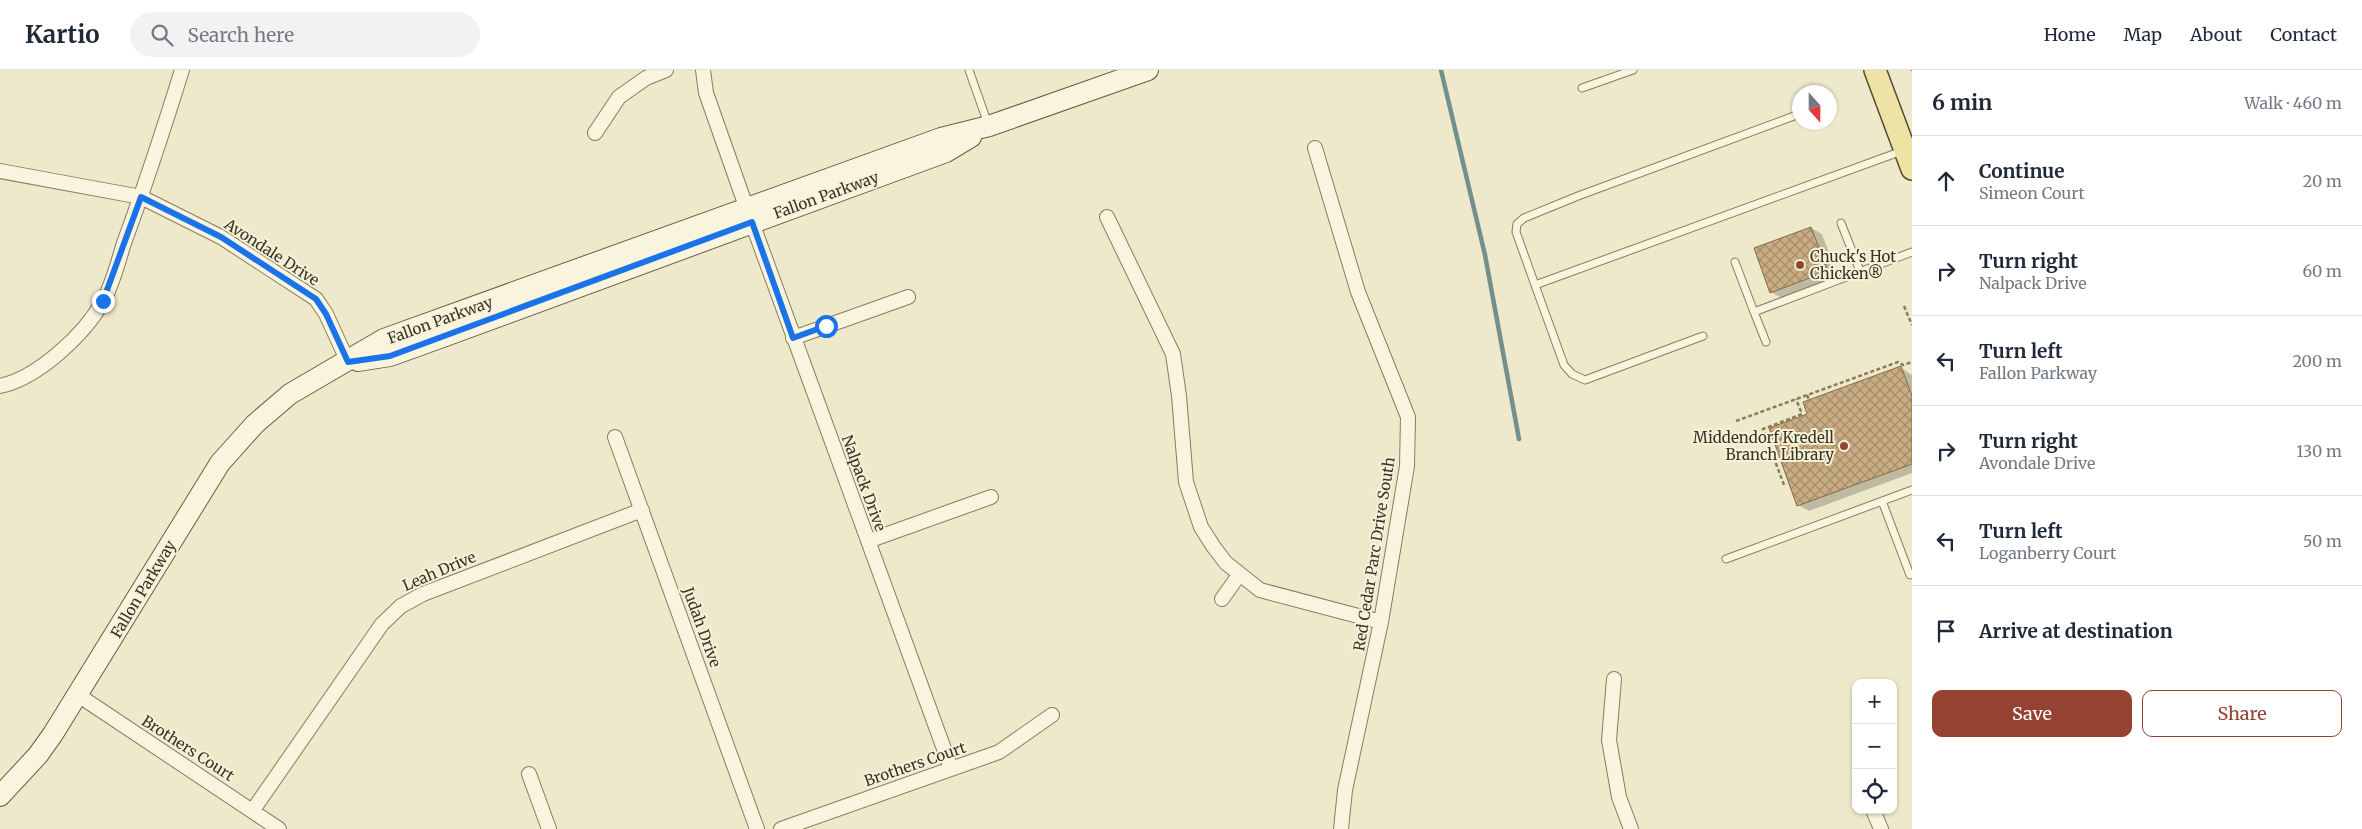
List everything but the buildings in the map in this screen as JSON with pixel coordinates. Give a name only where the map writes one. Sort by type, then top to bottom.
[{"type":"main road","points":[[1875,70],[1908,159]]},
{"type":"street","points":[[0,386],[12,383],[48,363],[73,340],[103,301],[141,197],[182,70]]},
{"type":"street","points":[[594,133],[619,96],[646,78],[666,70]]},
{"type":"street","name":"Nalpack Drive","points":[[703,70],[706,93],[793,338],[951,768]]},
{"type":"street","name":"Fallon Parkway","points":[[0,796],[38,755],[78,695],[220,463],[255,424],[290,394],[318,376],[348,362],[390,356],[750,216],[946,152],[989,126],[1148,70]]},
{"type":"street","name":"Red Cedar Parc Drive South","points":[[1315,148],[1358,292],[1408,417],[1407,466],[1381,622],[1345,790],[1341,829]]},
{"type":"street","name":"Avondale Drive","points":[[0,171],[141,197],[221,237],[316,299],[326,314],[348,362]]},
{"type":"street","points":[[1107,217],[1173,354],[1179,396],[1186,482],[1201,527],[1226,563],[1260,590],[1381,622]]},
{"type":"street","points":[[793,338],[908,297]]},
{"type":"street","name":"Judah Drive","points":[[615,437],[757,829]]},
{"type":"street","points":[[868,541],[991,497]]},
{"type":"street","name":"Leah Drive","points":[[253,810],[382,624],[401,606],[443,585],[642,510]]},
{"type":"street","points":[[1222,599],[1239,575]]},
{"type":"street","points":[[1614,679],[1609,740],[1619,797],[1632,829]]},
{"type":"street","name":"Brothers Court","points":[[78,695],[279,829]]},
{"type":"street","name":"Brothers Court","points":[[781,829],[999,752],[1052,715]]},
{"type":"street","points":[[529,774],[549,829]]},
{"type":"street","points":[[1875,814],[1881,829]]},
{"type":"lane","points":[[969,70],[989,126]]},
{"type":"lane","points":[[1582,88],[1634,70]]},
{"type":"lane","points":[[1703,336],[1585,380],[1579,378],[1564,365],[1516,232],[1517,224],[1524,218],[1578,196],[1792,117]]},
{"type":"lane","points":[[1534,285],[1908,159]]},
{"type":"lane","points":[[1841,223],[1860,271]]},
{"type":"lane","points":[[1754,312],[1912,252]]},
{"type":"lane","points":[[1735,262],[1766,342]]},
{"type":"lane","points":[[1726,559],[1912,490]]},
{"type":"lane","points":[[1882,501],[1910,575]]},
{"type":"path","points":[[1904,306],[1912,325]]},
{"type":"path","points":[[1736,421],[1898,362],[1903,365],[1912,362]]},
{"type":"path","points":[[1807,395],[1809,400]]},
{"type":"path","points":[[1784,485],[1763,428],[1802,414],[1796,399]]},
{"type":"waterway","points":[[1441,70],[1485,255],[1519,439]]},
{"type":"place","name":"Chuck's Hot Chicken®","points":[[1800,265]]},
{"type":"place","name":"Middendorf Kredell Branch Library","points":[[1844,446]]},
{"type":"route","points":[[103,301],[141,197],[221,237],[316,299],[326,314],[348,362],[390,356],[752,222],[793,338],[826,326]]}]
